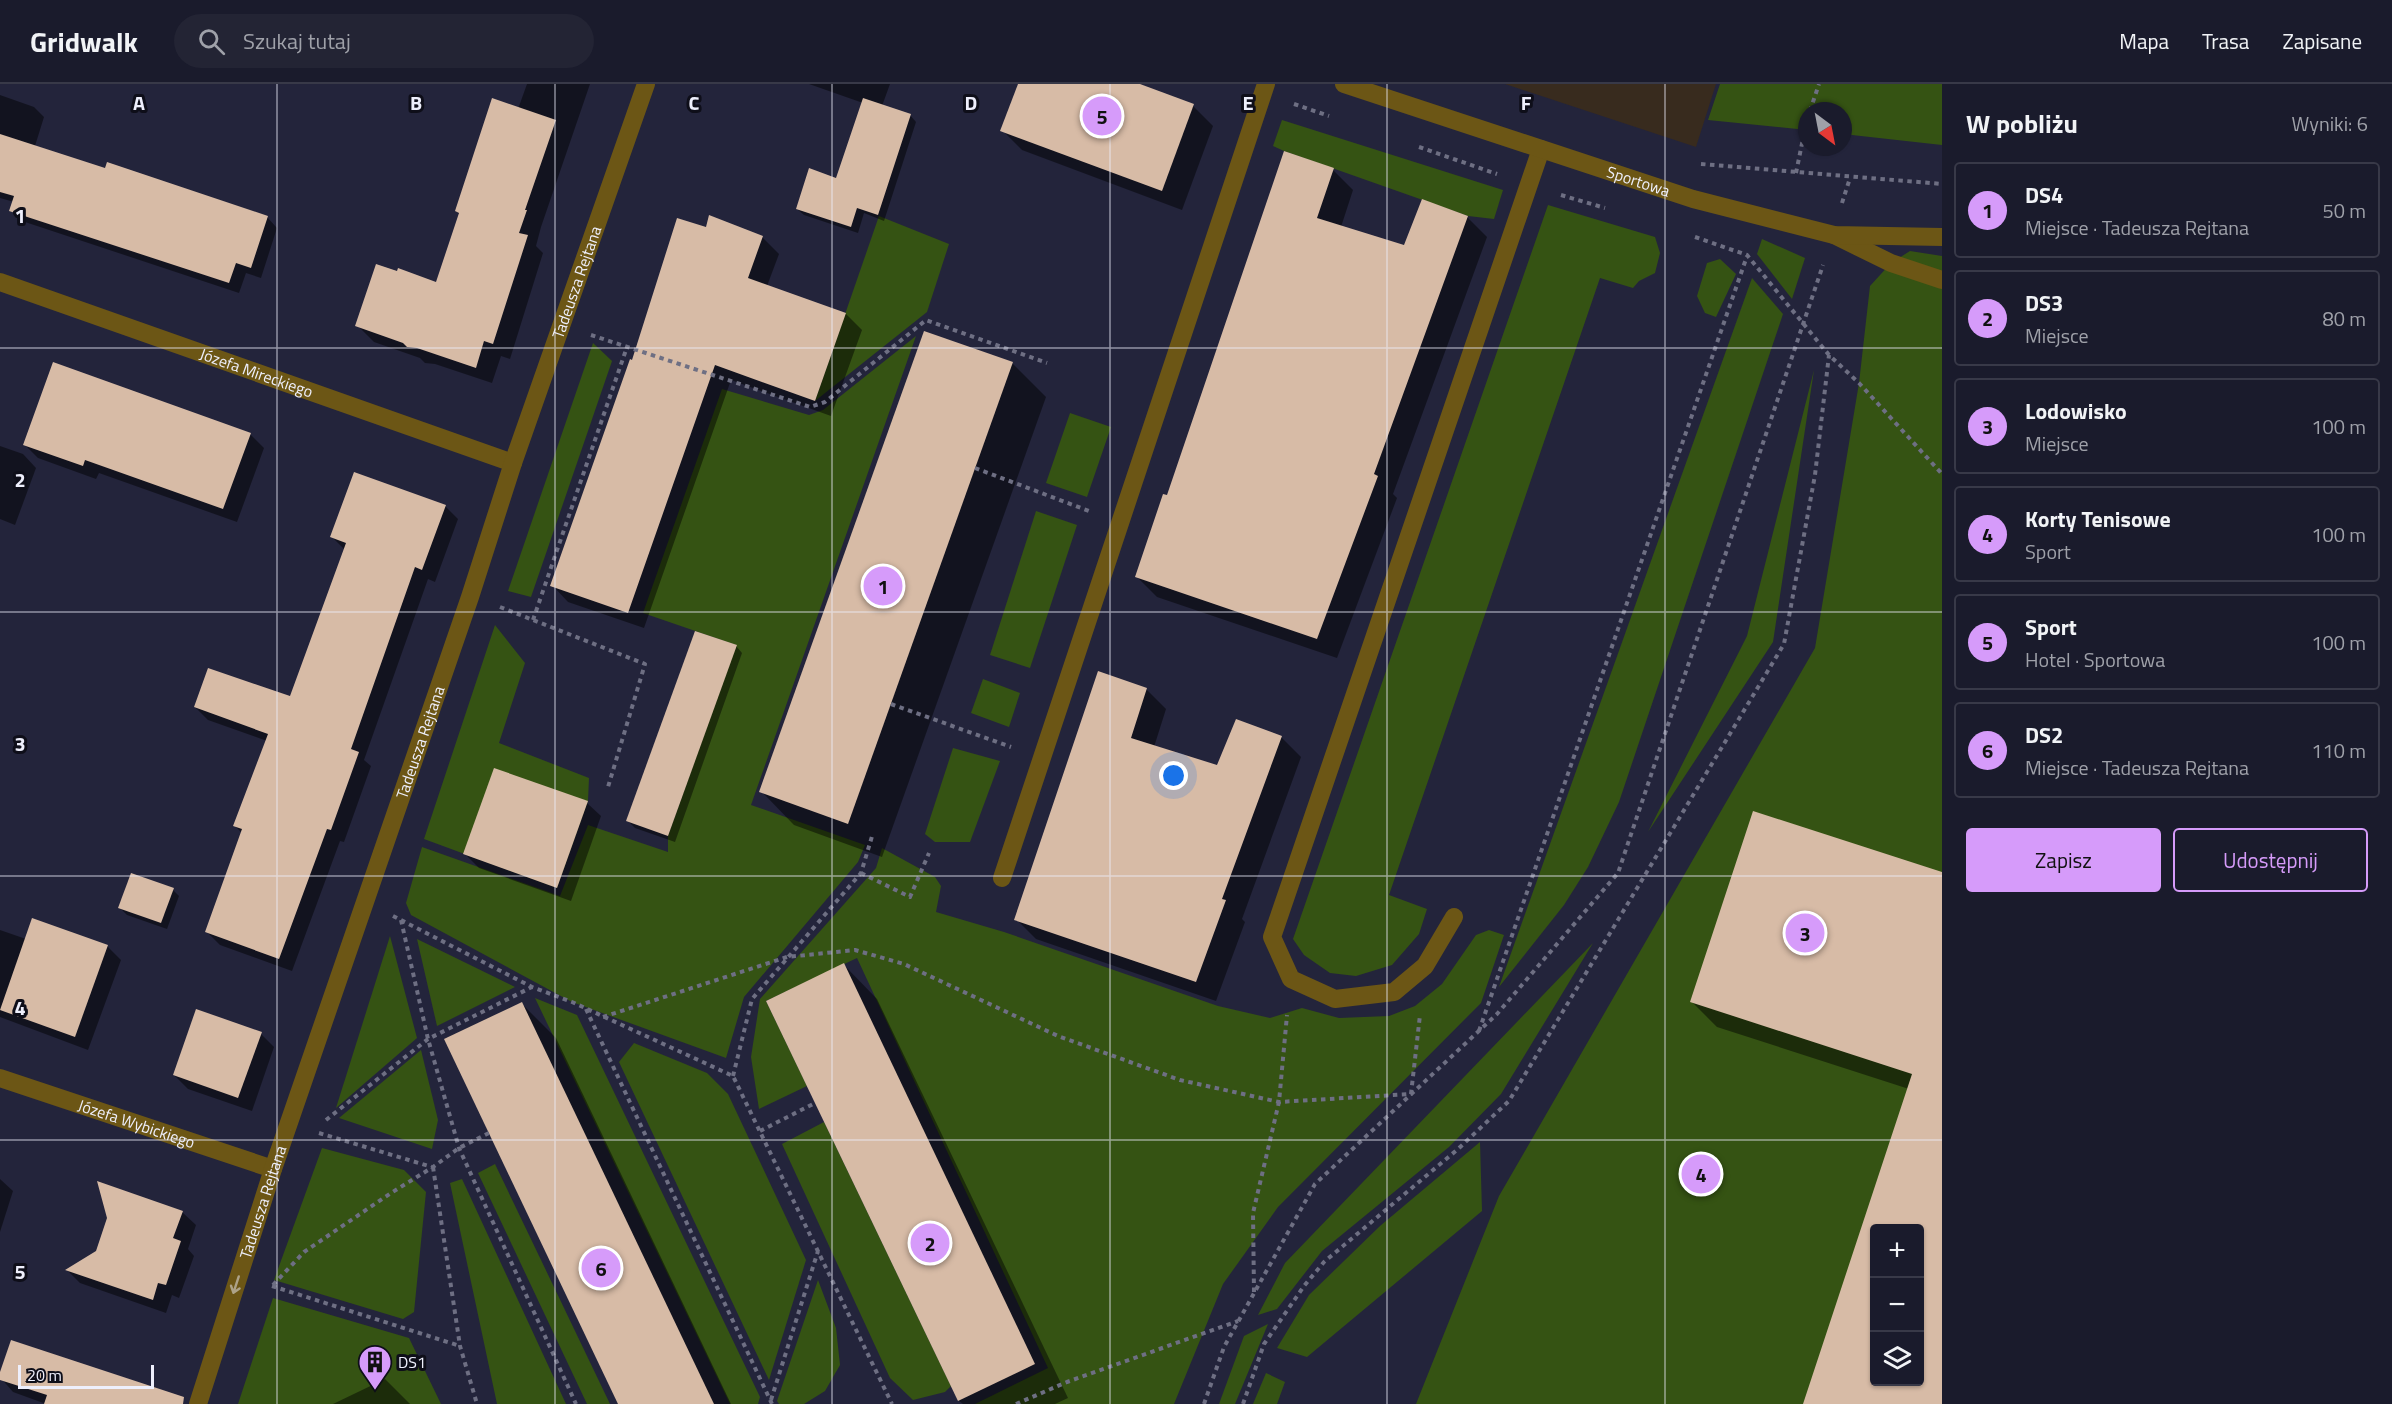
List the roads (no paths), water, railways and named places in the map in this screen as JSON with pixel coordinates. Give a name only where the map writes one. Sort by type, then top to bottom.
[{"type":"street","name":"Tadeusza Rejtana","points":[[198,1404],[273,1169],[471,597],[513,464],[646,84]]},
{"type":"street","name":"Sportowa","points":[[1344,84],[1693,199],[1833,235],[1942,237]]},
{"type":"street","points":[[1002,878],[1264,89]]},
{"type":"street","points":[[1454,917],[1425,966],[1394,992],[1335,999],[1291,979],[1272,937],[1541,149]]},
{"type":"street","points":[[1833,235],[1891,263],[1942,280]]},
{"type":"street","name":"Józefa Mireckiego","points":[[0,282],[513,464]]},
{"type":"street","name":"Józefa Wybickiego","points":[[0,1078],[273,1169]]},
{"type":"place","name":"Sport","points":[[1102,116]]},
{"type":"place","name":"DS4","points":[[883,586]]},
{"type":"place","name":"Lodowisko","points":[[1805,933]]},
{"type":"place","name":"Korty Tenisowe","points":[[1701,1174]]},
{"type":"place","name":"DS3","points":[[930,1243]]},
{"type":"place","name":"DS2","points":[[601,1268]]},
{"type":"place","name":"DS1","points":[[375,1391]]}]
